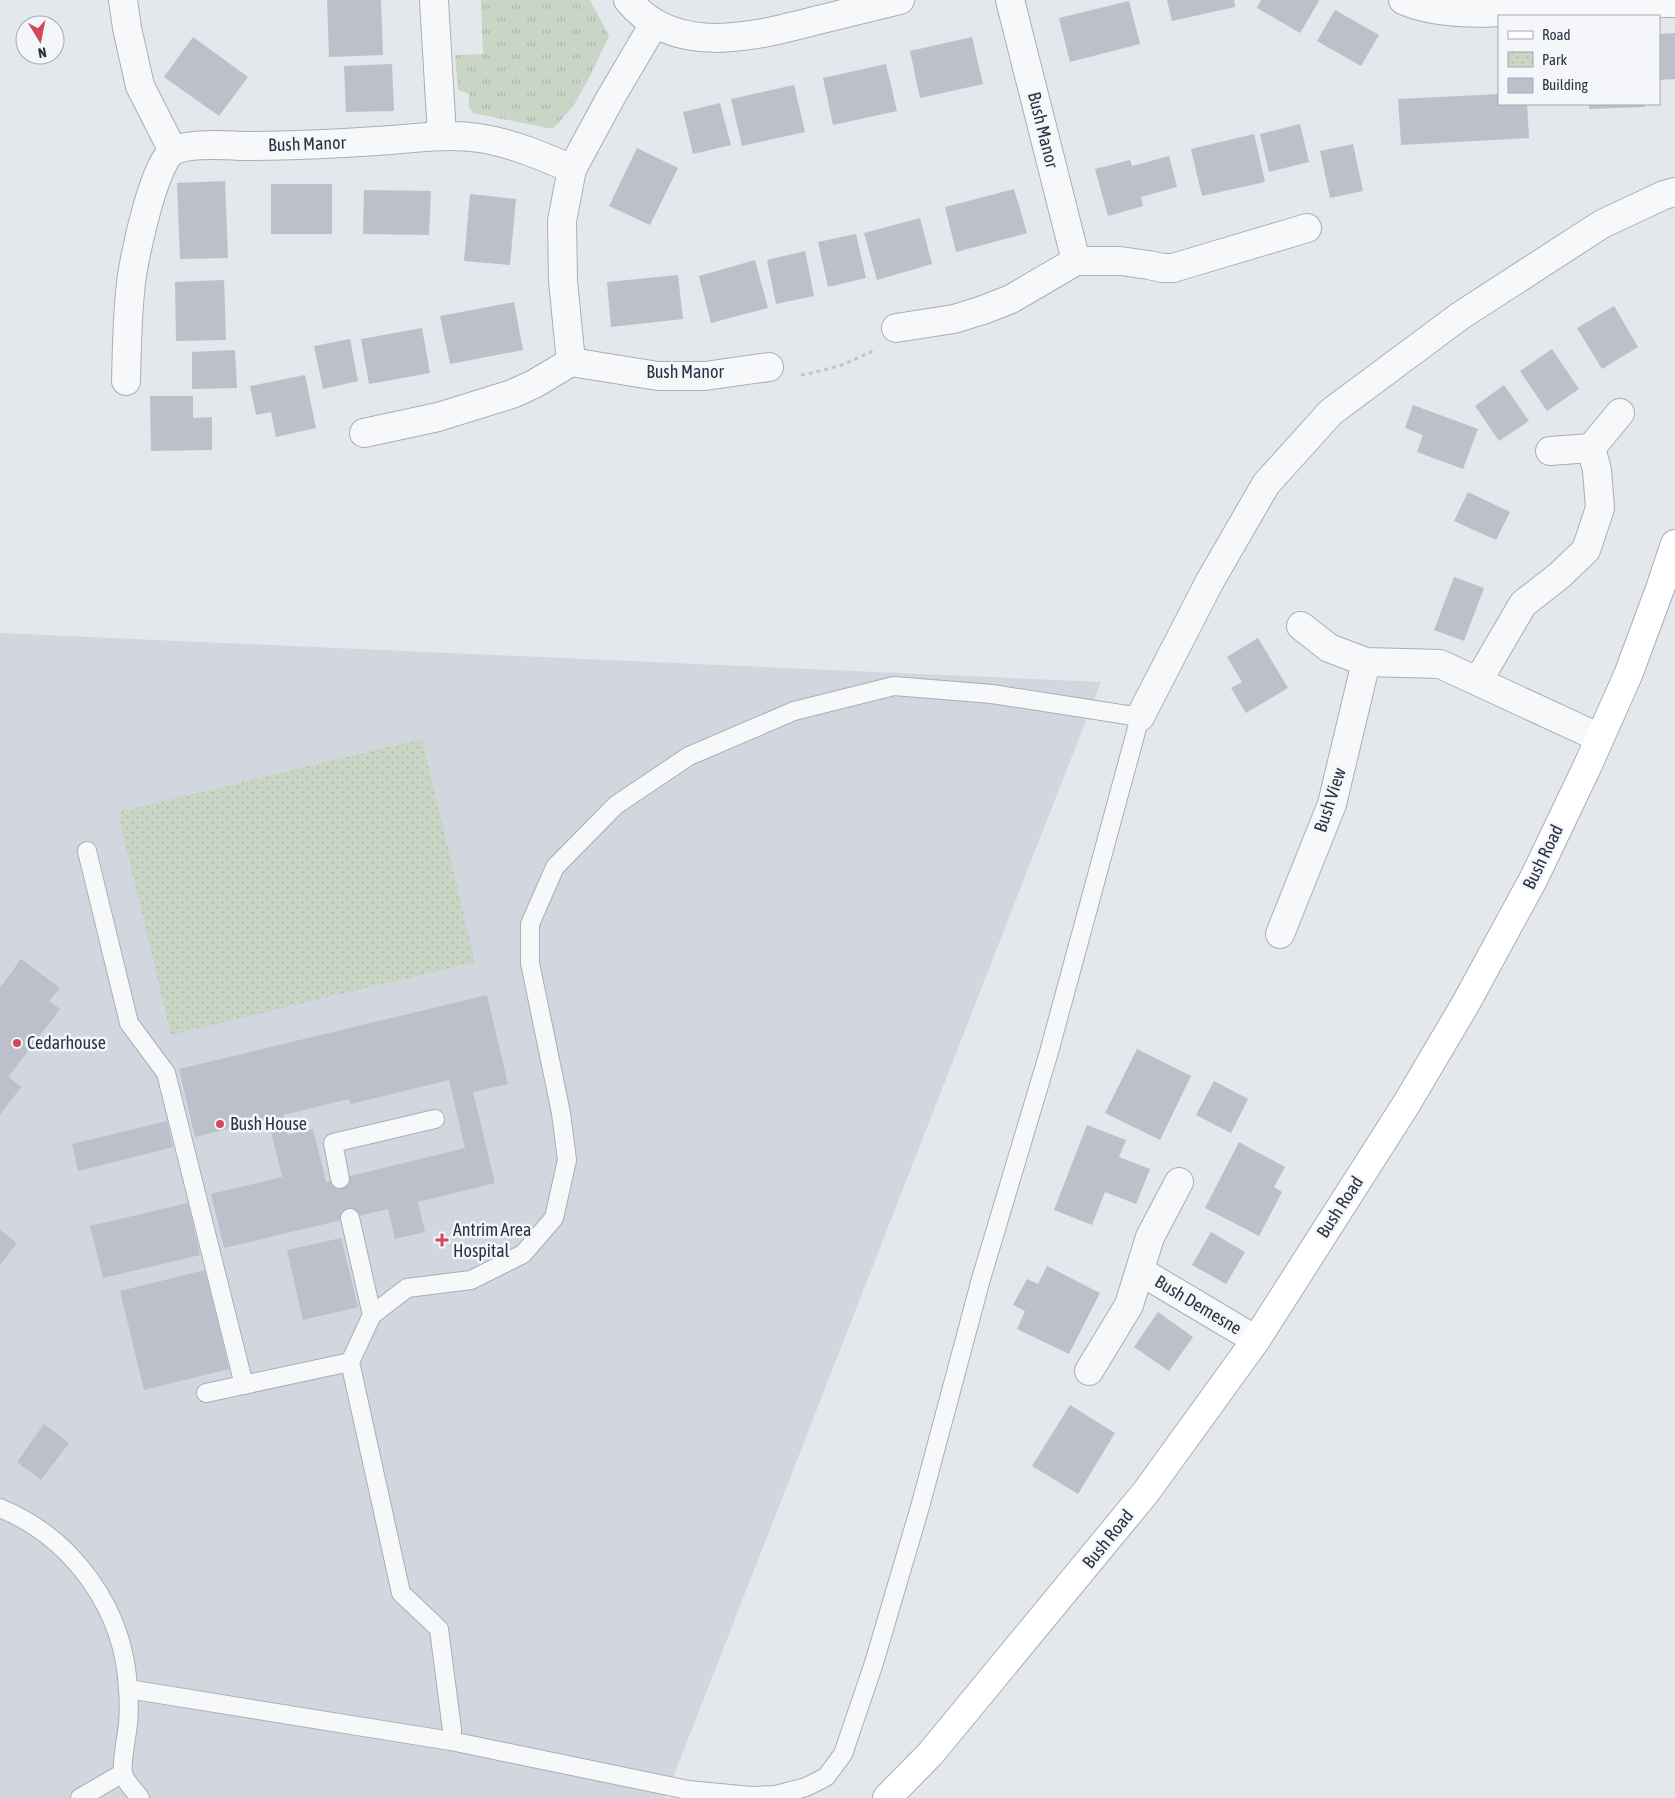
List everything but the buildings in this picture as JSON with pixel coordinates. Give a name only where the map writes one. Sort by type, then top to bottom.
[{"type":"main road","name":"Bush Road","points":[[887,1798],[931,1752],[1146,1492],[1256,1340],[1407,1103],[1466,1003],[1534,878],[1628,675],[1662,586],[1675,544]]},
{"type":"street","points":[[123,0],[127,28],[140,86],[173,151],[160,166],[152,189],[132,274],[128,316],[126,381]]},
{"type":"street","points":[[434,0],[442,136]]},
{"type":"street","points":[[628,0],[634,8],[654,24],[691,37],[715,38],[739,37],[793,27],[900,0]]},
{"type":"street","name":"Bush Manor","points":[[1010,0],[1076,261]]},
{"type":"street","points":[[1403,0],[1438,9],[1482,12],[1549,10],[1589,4],[1675,3]]},
{"type":"street","points":[[364,433],[438,417],[512,394],[572,362],[563,282],[562,221],[572,169],[654,24]]},
{"type":"street","name":"Bush Manor","points":[[173,151],[195,146],[285,146],[442,136],[479,138],[514,146],[572,169]]},
{"type":"street","points":[[1140,717],[1210,581],[1266,484],[1331,412],[1460,316],[1602,224],[1664,195],[1675,192]]},
{"type":"street","points":[[896,328],[954,319],[983,310],[1011,299],[1076,261],[1120,262],[1173,268],[1307,228]]},
{"type":"street","name":"Bush Manor","points":[[572,362],[658,376],[705,376],[769,367]]},
{"type":"street","points":[[1550,451],[1591,448],[1620,413]]},
{"type":"street","points":[[1478,682],[1523,604],[1560,575],[1586,550],[1600,508],[1597,470],[1591,448]]},
{"type":"street","points":[[1301,626],[1329,648],[1366,662],[1440,664],[1600,738]]},
{"type":"street","name":"Bush View","points":[[1280,934],[1332,804],[1366,662]]},
{"type":"street","name":"Bush Demesne","points":[[1089,1371],[1129,1305],[1150,1237],[1179,1182]]},
{"type":"street","name":"Bush Demesne","points":[[1140,1271],[1256,1340]]},
{"type":"lane","points":[[128,1689],[451,1741],[688,1790],[751,1796],[776,1795],[806,1787],[826,1777],[843,1754],[874,1663],[920,1507],[981,1279],[1049,1052],[1140,717],[992,694],[894,686],[794,711],[689,756],[616,805],[555,868],[530,924],[530,963],[561,1113],[567,1160],[554,1218],[523,1254],[471,1280],[407,1288],[372,1315],[350,1362],[401,1593],[439,1629],[452,1730],[451,1741]]},
{"type":"lane","points":[[87,851],[129,1023],[166,1073],[244,1385]]},
{"type":"lane","points":[[340,1179],[333,1143],[435,1119]]},
{"type":"lane","points":[[350,1218],[372,1315]]},
{"type":"lane","points":[[206,1393],[350,1362]]},
{"type":"lane","points":[[0,1508],[46,1533],[63,1548],[91,1580],[111,1616],[118,1635],[128,1689],[128,1721],[123,1774],[140,1798]]},
{"type":"lane","points":[[80,1798],[123,1774]]},
{"type":"path","points":[[769,367],[804,375],[842,365],[875,350],[896,328]]},
{"type":"shaded area","name":"Antrim Area Hospital","points":[[0,633],[1101,682],[665,1798],[0,1798]]},
{"type":"green space","points":[[481,0],[590,0],[609,36],[574,105],[553,129],[473,113],[469,107],[469,94],[458,90],[455,55],[483,54]]},
{"type":"green space","points":[[422,739],[475,962],[171,1035],[118,812]]},
{"type":"place","name":"Cedarhouse","points":[[17,1043]]},
{"type":"place","name":"Bush House","points":[[220,1124]]},
{"type":"place","name":"Antrim Area Hospital","points":[[442,1240]]}]
